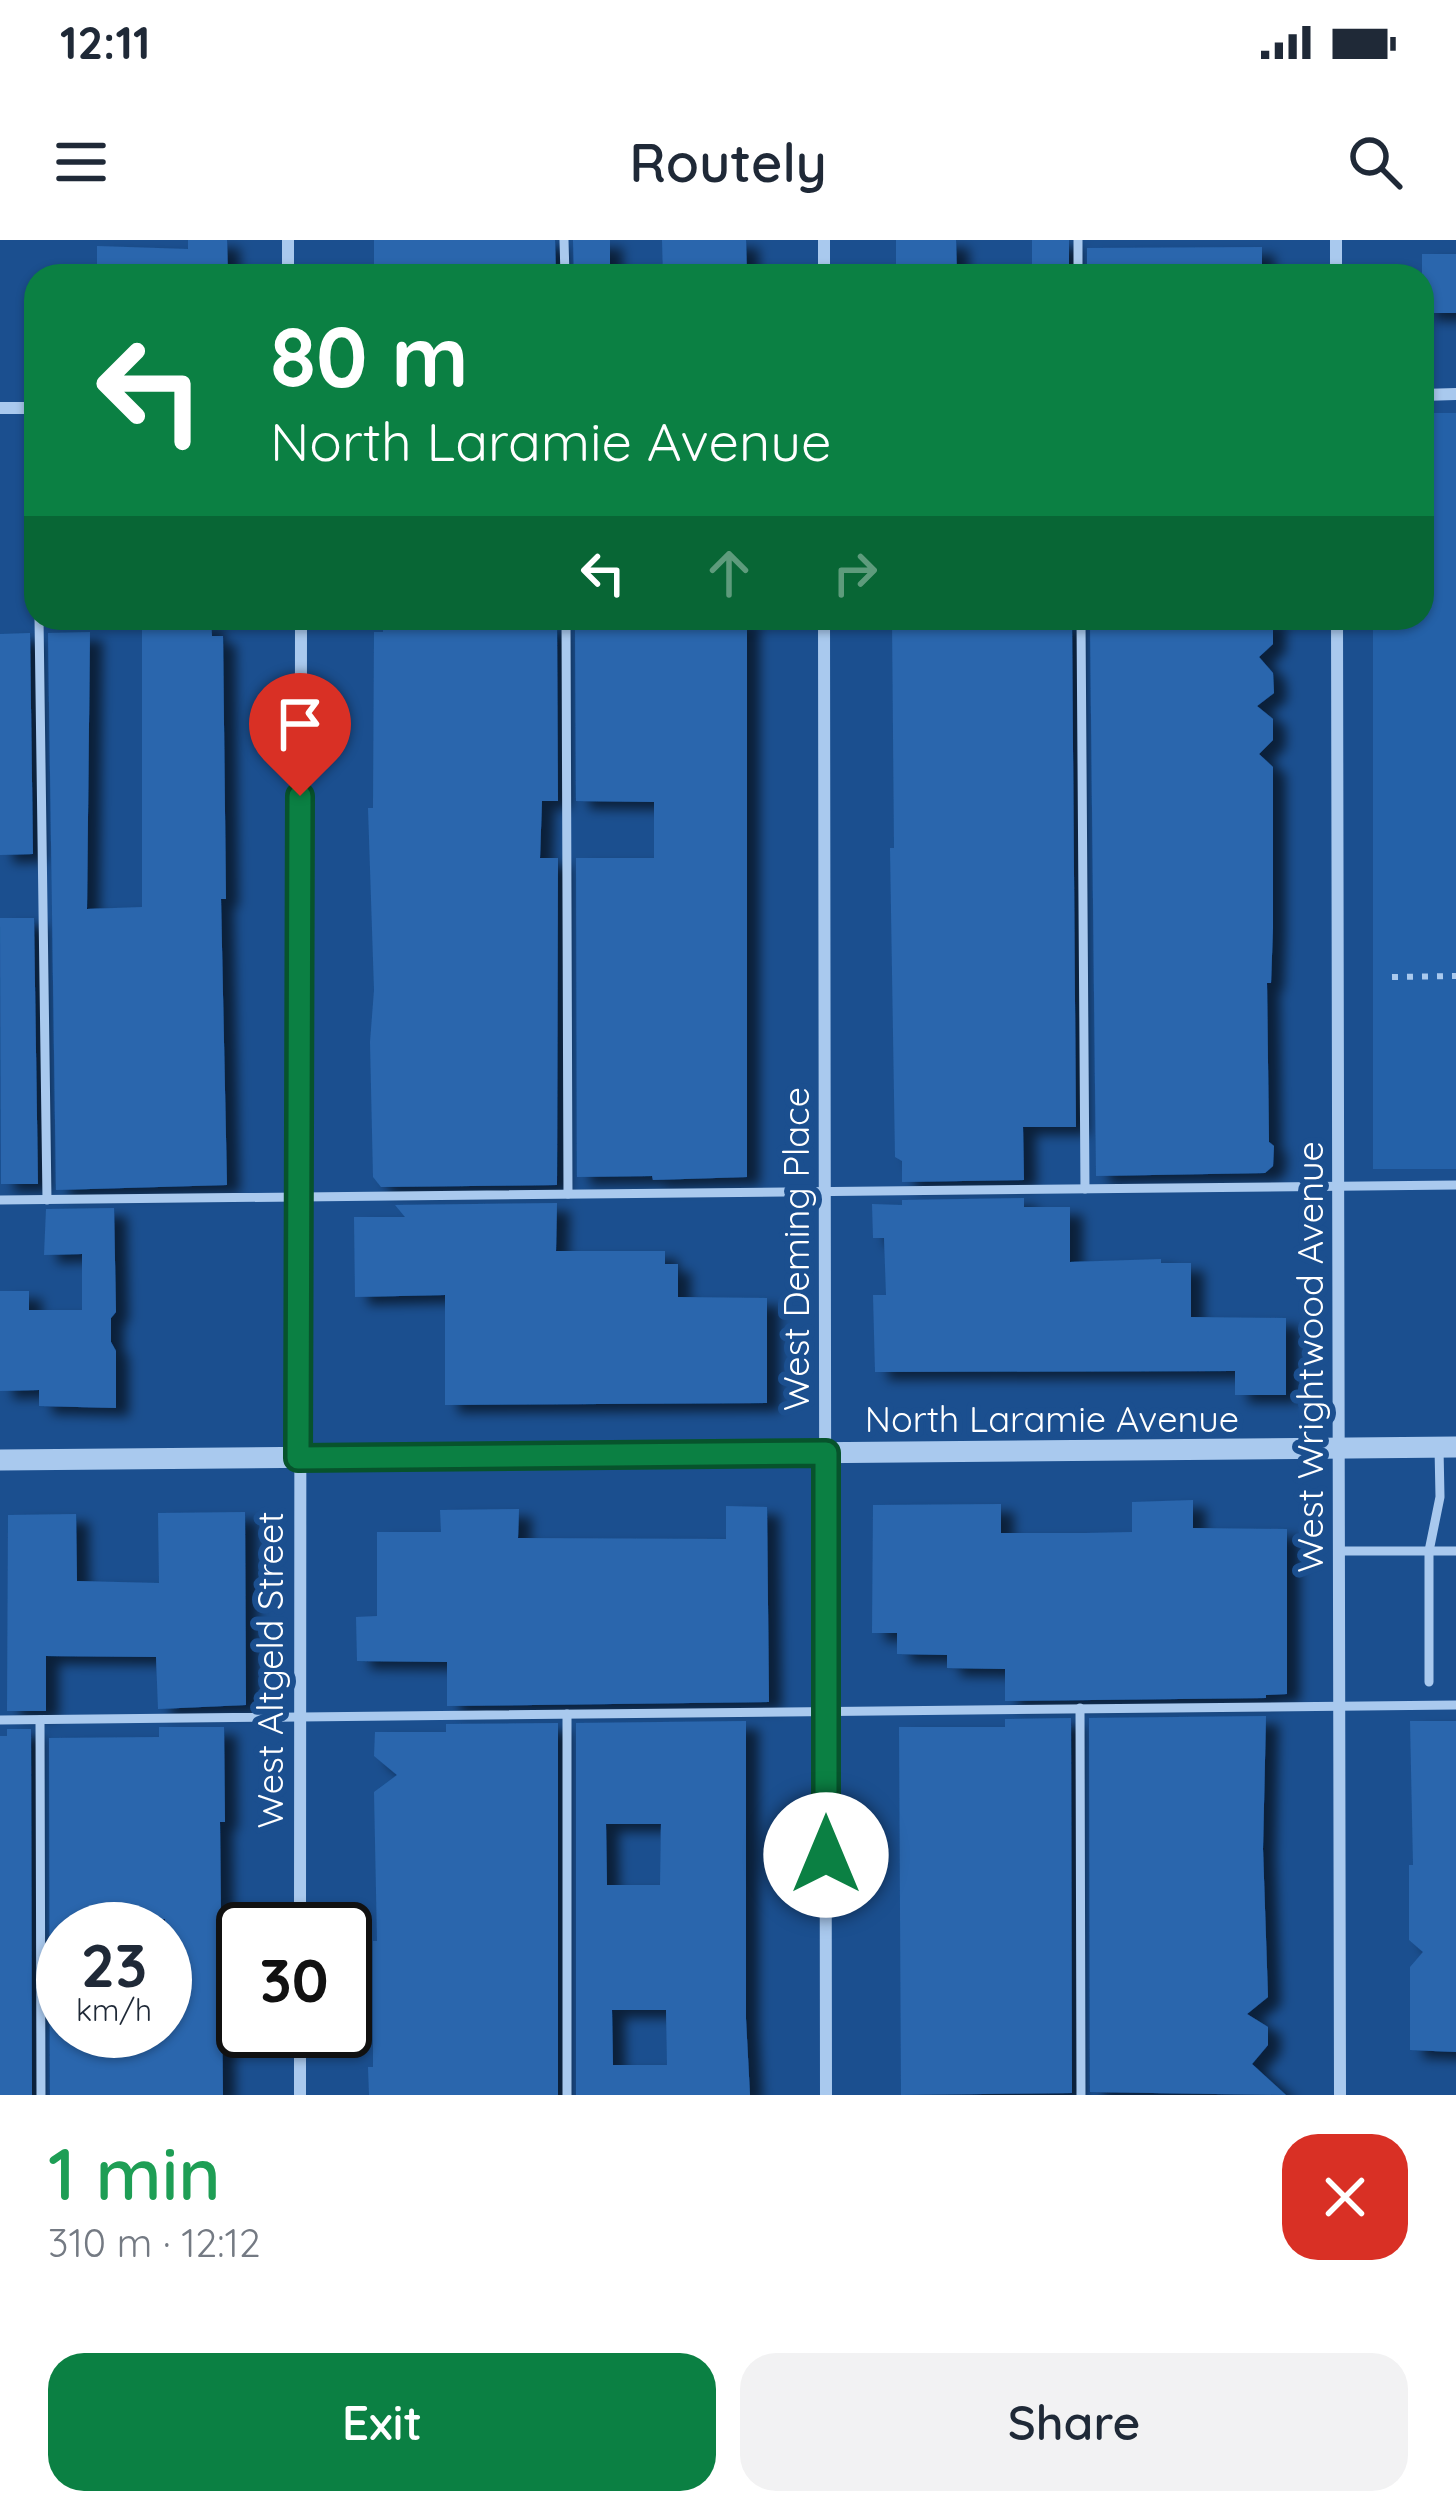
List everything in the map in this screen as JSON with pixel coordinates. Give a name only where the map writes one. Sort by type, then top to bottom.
[{"type":"street","name":"West Altgeld Street","points":[[300,1902],[301,630]]},
{"type":"street","name":"West Deming Place","points":[[824,630],[826,2095]]},
{"type":"street","name":"West Wrightwood Avenue","points":[[1337,630],[1340,2095]]},
{"type":"street","name":"North Laramie Avenue","points":[[0,1460],[1447,1448]]},
{"type":"street","points":[[300,2058],[300,2095]]},
{"type":"lane","points":[[39,630],[46,1200]]},
{"type":"lane","points":[[566,630],[568,1194]]},
{"type":"lane","points":[[1081,630],[1085,1189]]},
{"type":"lane","points":[[0,1201],[1456,1185]]},
{"type":"lane","points":[[1430,1682],[1430,1550],[1447,1448]]},
{"type":"lane","points":[[1340,1551],[1456,1551]]},
{"type":"lane","points":[[0,1720],[1456,1705]]},
{"type":"lane","points":[[1080,1708],[1081,2095]]},
{"type":"lane","points":[[567,1714],[567,2095]]},
{"type":"lane","points":[[40,1720],[41,2095]]},
{"type":"path","points":[[1392,977],[1456,976]]},
{"type":"shaded area","points":[[1434,413],[1456,413],[1456,1169],[1373,1169],[1373,630],[1434,630]]},
{"type":"building","points":[[188,240],[227,240],[228,264],[97,264],[97,246],[188,249]]},
{"type":"building","points":[[374,240],[555,240],[556,264],[374,264]]},
{"type":"building","points":[[573,240],[610,240],[610,264],[574,264]]},
{"type":"building","points":[[662,240],[746,240],[747,264],[663,264]]},
{"type":"building","points":[[896,240],[956,240],[957,264],[896,264]]},
{"type":"building","points":[[1032,240],[1069,240],[1069,264],[1032,264]]},
{"type":"building","points":[[1262,247],[1262,264],[1087,264],[1087,248]]},
{"type":"building","points":[[1422,254],[1456,254],[1456,313],[1434,313],[1434,264],[1422,264]]},
{"type":"building","points":[[142,630],[212,630],[212,636],[223,636],[226,899],[221,899],[227,1185],[56,1190],[48,633],[90,632],[87,909],[142,907]]},
{"type":"building","points":[[557,630],[558,801],[542,801],[540,858],[558,858],[557,1185],[381,1187],[373,1177],[368,808],[373,808],[374,632]]},
{"type":"building","points":[[575,630],[747,630],[747,1177],[577,1177],[576,858],[654,858],[654,802],[576,801]]},
{"type":"building","points":[[892,630],[1072,630],[1076,1127],[1023,1127],[1024,1180],[902,1182],[902,1161],[895,1157],[890,848],[894,848]]},
{"type":"building","points":[[1090,630],[1273,630],[1273,644],[1259,657],[1273,673],[1274,693],[1257,706],[1273,719],[1273,740],[1259,754],[1273,767],[1273,928],[1271,983],[1267,983],[1273,1166],[1265,1173],[1096,1176]]},
{"type":"building","points":[[30,633],[33,854],[0,855],[0,634]]},
{"type":"building","points":[[0,918],[34,918],[38,1184],[1,1184]]},
{"type":"building","points":[[1024,1198],[1024,1207],[1070,1207],[1070,1262],[1161,1259],[1161,1263],[1191,1263],[1191,1317],[1286,1318],[1286,1395],[1235,1395],[1235,1371],[875,1372],[873,1295],[886,1295],[884,1238],[873,1238],[872,1204]]},
{"type":"building","points":[[557,1203],[556,1251],[665,1251],[665,1264],[678,1264],[678,1297],[767,1298],[767,1403],[445,1405],[445,1295],[355,1297],[354,1217],[405,1217],[395,1205]]},
{"type":"building","points":[[114,1208],[116,1312],[111,1318],[111,1342],[116,1351],[116,1408],[39,1406],[39,1390],[0,1391],[0,1291],[29,1291],[29,1310],[82,1310],[82,1254],[44,1255],[46,1209]]},
{"type":"building","points":[[1193,1500],[1193,1528],[1287,1529],[1287,1694],[1005,1701],[1005,1669],[947,1668],[947,1655],[897,1654],[897,1633],[872,1633],[873,1505],[1001,1504],[1001,1533],[1086,1533],[1132,1532],[1132,1502]]},
{"type":"building","points":[[726,1506],[767,1507],[769,1702],[447,1706],[447,1662],[357,1661],[356,1617],[377,1616],[377,1532],[441,1532],[440,1510],[519,1509],[518,1538],[726,1539]]},
{"type":"building","points":[[245,1512],[246,1705],[158,1709],[156,1657],[46,1656],[46,1711],[7,1711],[8,1515],[76,1514],[77,1581],[159,1583],[158,1513]]},
{"type":"building","points":[[1266,1716],[1263,1849],[1268,1997],[1247,2014],[1268,2027],[1268,2045],[1252,2064],[1286,2095],[1090,2092],[1089,1718]]},
{"type":"building","points":[[1071,1718],[1072,2093],[901,2095],[899,1727],[1005,1727],[1005,1719]]},
{"type":"building","points":[[746,1721],[750,2095],[576,2095],[576,1723]],"holes":[[[606,1824],[661,1824],[660,1885],[607,1885]],[[612,2010],[666,2010],[667,2065],[613,2065]]]},
{"type":"building","points":[[1410,1721],[1456,1721],[1456,2052],[1410,2050],[1410,1967],[1423,1952],[1409,1940],[1409,1865],[1413,1865]]},
{"type":"building","points":[[558,1723],[558,2095],[369,2095],[373,1941],[377,1941],[374,1792],[397,1775],[374,1756],[375,1732],[446,1732],[446,1724]]},
{"type":"building","points":[[159,1727],[224,1727],[225,1822],[220,1822],[221,1902],[216,1902],[216,2058],[223,2058],[223,2095],[50,2095],[50,2058],[192,2058],[192,1902],[49,1902],[49,1738],[159,1737]]},
{"type":"building","points":[[7,1729],[31,1729],[32,2095],[0,2095],[0,1736],[7,1736]]},
{"type":"route","points":[[300,796],[298,1458],[826,1453],[826,1855]]}]
